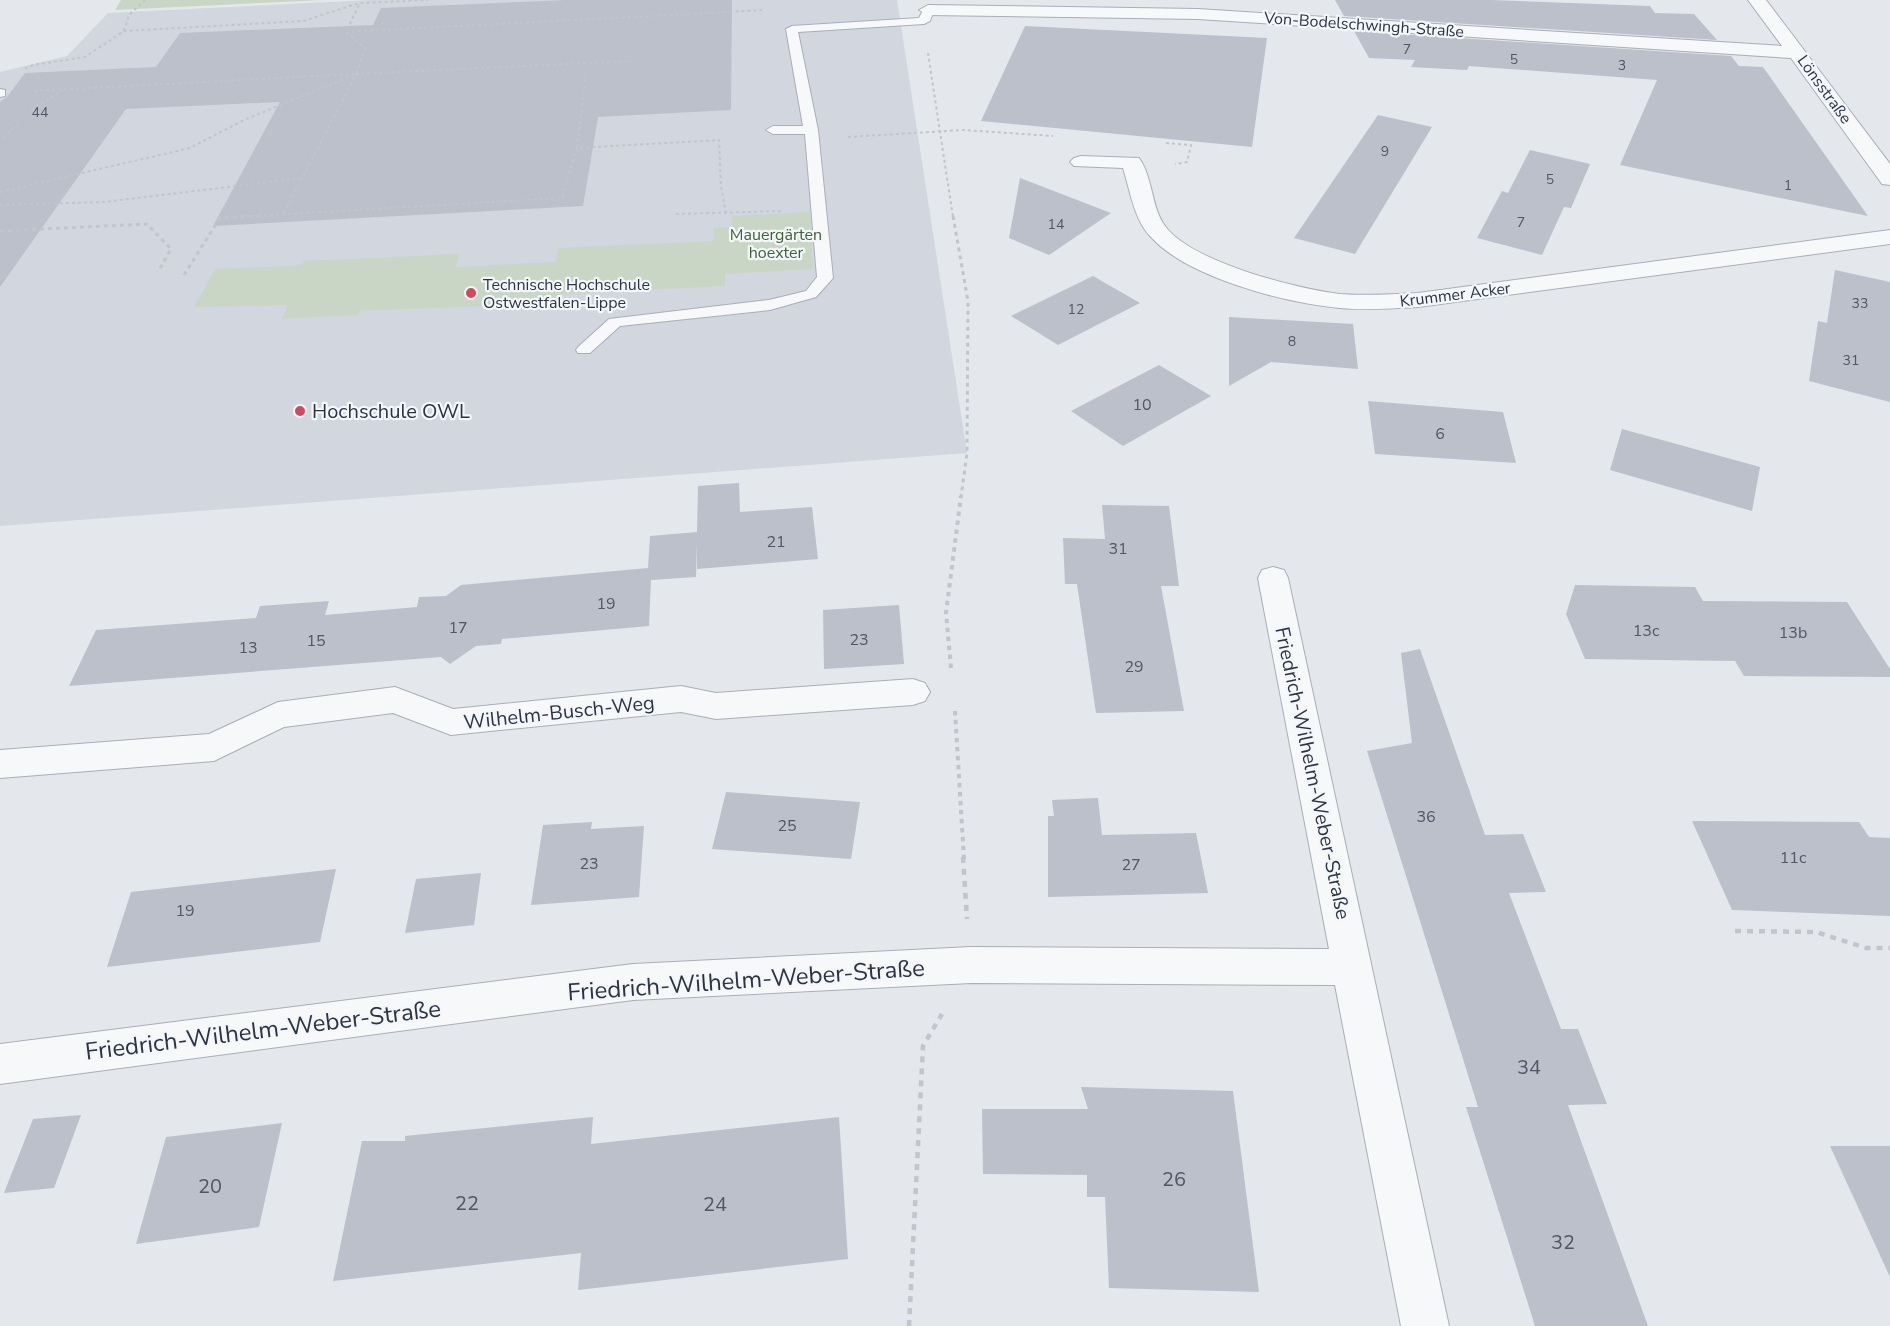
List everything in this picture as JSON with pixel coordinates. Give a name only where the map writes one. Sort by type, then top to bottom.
[{"type":"street","name":"Lönsstraße","points":[[1757,0],[1799,53],[1890,179]]},
{"type":"street","name":"Von-Bodelschwingh-Straße","points":[[928,9],[1198,14],[1799,53]]},
{"type":"street","name":"Krummer Acker","points":[[1081,162],[1132,162],[1157,231],[1186,253],[1228,274],[1336,301],[1367,303],[1418,300],[1890,237]]},
{"type":"street","name":"Friedrich-Wilhelm-Weber-Straße","points":[[1273,578],[1425,1326]]},
{"type":"street","name":"Wilhelm-Busch-Weg","points":[[0,764],[214,747],[278,716],[395,700],[451,722],[681,699],[716,706],[913,692]]},
{"type":"street","name":"Friedrich-Wilhelm-Weber-Straße","points":[[0,1064],[633,982],[971,965],[1353,968]]},
{"type":"lane","points":[[584,350],[615,322],[770,305],[810,294],[825,278],[812,134],[792,29],[924,21],[928,9]]},
{"type":"lane","points":[[773,130],[812,134]]},
{"type":"path","points":[[124,31],[129,15],[145,0]]},
{"type":"path","points":[[0,93],[17,74],[33,65],[85,57],[124,31],[303,21],[360,3],[428,0]]},
{"type":"path","points":[[346,32],[360,3]]},
{"type":"path","points":[[346,32],[766,10]]},
{"type":"path","points":[[284,214],[356,74],[364,48],[346,32]]},
{"type":"path","points":[[0,93],[629,61]]},
{"type":"path","points":[[184,275],[220,218],[562,198],[577,148],[586,72]]},
{"type":"path","points":[[0,192],[190,148],[244,120],[356,74]]},
{"type":"path","points":[[812,134],[938,132]]},
{"type":"path","points":[[577,148],[719,140],[721,186],[726,214]]},
{"type":"path","points":[[0,205],[104,202],[303,178]]},
{"type":"path","points":[[676,214],[820,210]]},
{"type":"path","points":[[0,231],[147,224],[171,249],[158,272]]},
{"type":"path","points":[[1735,931],[1816,932],[1866,948],[1890,948]]},
{"type":"shaded area","name":"Technische Hochschule Ostwestfalen-Lippe","points":[[370,0],[897,0],[967,453],[0,526],[0,72],[67,56],[108,13]]},
{"type":"green space","points":[[121,0],[323,0],[115,10]]},
{"type":"green space","name":"Mauergärten hoexter","points":[[810,212],[813,269],[725,274],[725,286],[562,294],[560,303],[359,311],[357,315],[282,319],[288,305],[194,307],[215,269],[302,265],[304,261],[459,254],[456,267],[555,262],[559,248],[713,241],[714,228],[732,227],[732,216]]},
{"type":"building","points":[[566,0],[732,0],[731,110],[598,117],[583,206],[213,226],[280,102],[126,109],[0,287],[0,102],[7,97],[25,73],[156,67],[180,33],[373,25],[381,8]]},
{"type":"building","points":[[1335,0],[1491,0],[1650,6],[1655,13],[1694,14],[1717,40],[1344,16]]},
{"type":"building","points":[[1025,26],[1267,38],[1252,147],[981,121]]},
{"type":"building","points":[[1354,31],[1731,56],[1739,66],[1763,67],[1868,216],[1620,165],[1657,80],[1469,66],[1467,70],[1411,67],[1415,60],[1369,58]]},
{"type":"building","points":[[1378,115],[1432,127],[1355,254],[1294,238]]},
{"type":"building","points":[[1530,150],[1590,164],[1571,208],[1564,207],[1542,255],[1477,238],[1502,191],[1508,193]]},
{"type":"building","points":[[1020,178],[1111,213],[1049,255],[1009,238]]},
{"type":"building","points":[[1835,270],[1890,282],[1890,402],[1809,381],[1818,321],[1827,323]]},
{"type":"building","points":[[1093,276],[1140,303],[1058,345],[1011,316]]},
{"type":"building","points":[[1229,317],[1353,324],[1358,369],[1271,362],[1229,386]]},
{"type":"building","points":[[1159,365],[1211,396],[1123,446],[1071,411]]},
{"type":"building","points":[[1368,401],[1503,412],[1516,463],[1375,454]]},
{"type":"building","points":[[1622,429],[1760,467],[1752,511],[1610,470]]},
{"type":"building","points":[[739,483],[740,512],[812,507],[818,559],[697,569],[697,543],[696,577],[651,580],[649,626],[502,639],[501,644],[476,646],[450,664],[441,657],[69,686],[96,630],[256,618],[260,606],[329,601],[325,615],[417,607],[419,597],[446,596],[461,585],[648,568],[650,536],[697,532],[698,486]]},
{"type":"building","points":[[1102,505],[1169,506],[1179,586],[1161,586],[1184,711],[1096,713],[1077,584],[1065,584],[1063,538],[1105,539]]},
{"type":"building","points":[[1575,585],[1695,587],[1703,601],[1847,602],[1890,669],[1890,677],[1744,676],[1735,661],[1585,659],[1566,614]]},
{"type":"building","points":[[899,605],[904,664],[824,669],[823,610]]},
{"type":"building","points":[[1420,649],[1485,835],[1523,834],[1546,892],[1509,893],[1561,1029],[1578,1029],[1607,1104],[1568,1105],[1648,1326],[1535,1326],[1466,1107],[1478,1107],[1367,751],[1412,743],[1401,653]]},
{"type":"building","points":[[726,792],[860,802],[851,859],[712,849]]},
{"type":"building","points":[[1098,798],[1102,835],[1196,833],[1208,893],[1048,897],[1048,816],[1054,816],[1052,800]]},
{"type":"building","points":[[1692,821],[1859,822],[1869,837],[1890,838],[1890,916],[1732,910]]},
{"type":"building","points":[[592,822],[591,829],[644,826],[639,897],[531,905],[543,825]]},
{"type":"building","points":[[336,869],[320,942],[107,967],[131,892]]},
{"type":"building","points":[[481,873],[474,925],[405,933],[416,879]]},
{"type":"building","points":[[1081,1087],[1233,1091],[1259,1292],[1109,1288],[1105,1197],[1087,1197],[1087,1175],[983,1174],[982,1109],[1088,1109]]},
{"type":"building","points":[[81,1115],[54,1188],[4,1193],[33,1119]]},
{"type":"building","points":[[593,1117],[591,1144],[839,1117],[848,1259],[578,1290],[581,1253],[333,1281],[362,1141],[405,1141],[405,1136]]},
{"type":"building","points":[[282,1123],[259,1227],[136,1244],[166,1137]]},
{"type":"building","points":[[1830,1146],[1890,1146],[1890,1277]]},
{"type":"place","name":"Technische Hochschule Ostwestfalen-Lippe","points":[[471,293]]},
{"type":"place","name":"Hochschule OWL","points":[[300,411]]}]
